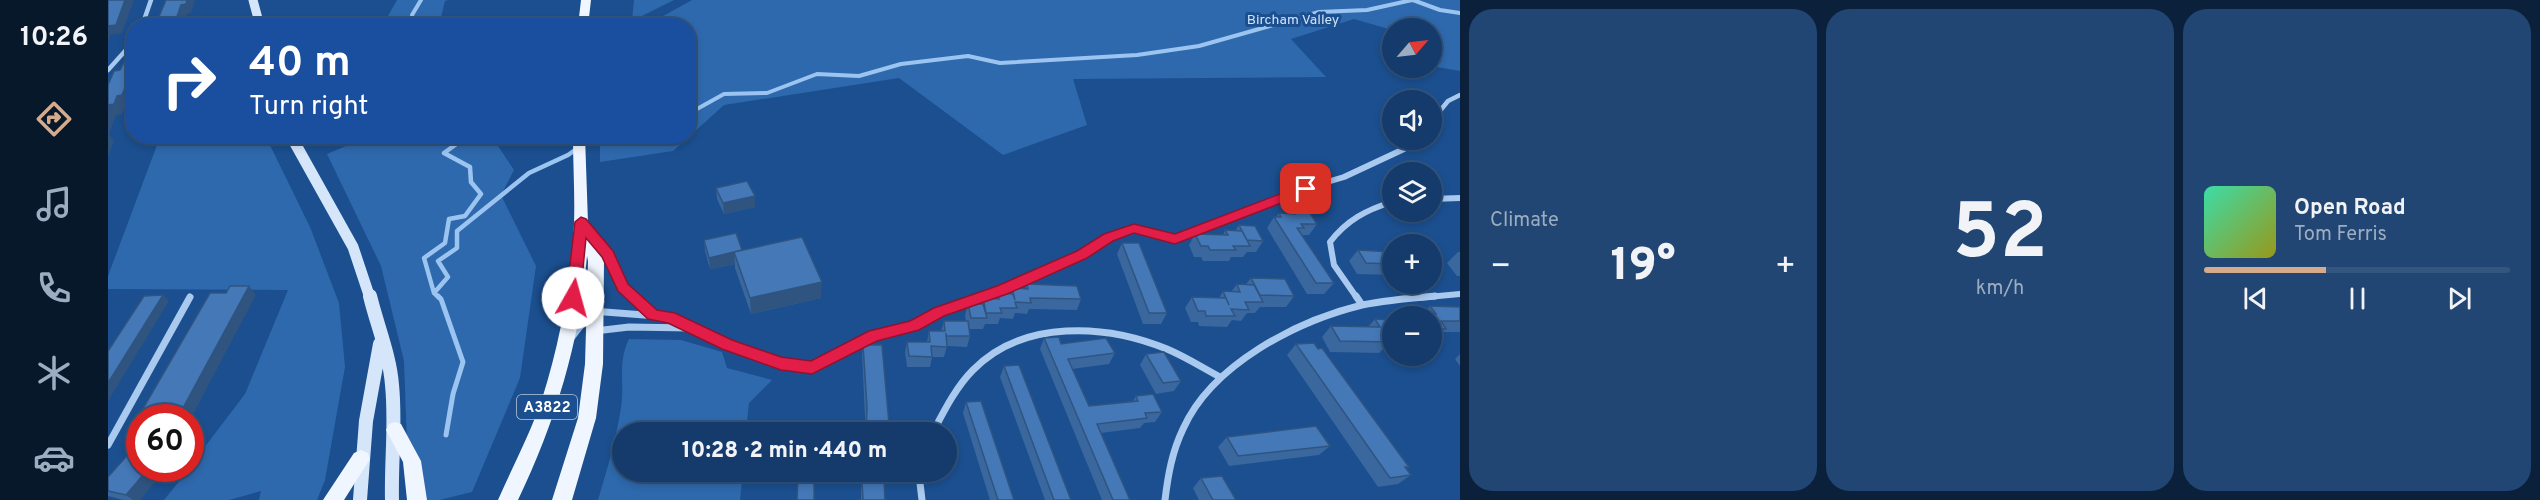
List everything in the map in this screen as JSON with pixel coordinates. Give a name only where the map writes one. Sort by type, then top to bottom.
[{"type":"main road","points":[[253,0],[258,18]]},
{"type":"main road","points":[[584,18],[586,0]]},
{"type":"main road","points":[[295,144],[353,247],[367,286],[392,382],[395,430],[391,467],[392,500]]},
{"type":"main road","points":[[579,144],[581,222]]},
{"type":"main road","name":"A3822","points":[[562,500],[587,418],[594,364],[596,261],[581,222]]},
{"type":"main road","name":"A3822","points":[[508,500],[524,470],[550,402],[567,343],[581,222]]},
{"type":"main road","points":[[360,500],[361,459],[370,378],[380,343]]},
{"type":"main road","points":[[395,430],[412,461],[417,500]]},
{"type":"main road","points":[[333,500],[361,459]]},
{"type":"street","points":[[145,18],[151,0]]},
{"type":"street","points":[[108,70],[126,49]]},
{"type":"street","points":[[1442,108],[1448,101],[1460,94]]},
{"type":"street","points":[[567,343],[592,311],[653,315],[670,317],[727,345],[781,363],[812,367],[874,336],[914,326],[939,312],[1002,290],[1082,254],[1108,237],[1134,228],[1175,239],[1287,194],[1344,177],[1400,150]]},
{"type":"street","points":[[1442,199],[1460,198]]},
{"type":"street","points":[[1362,305],[1334,265],[1330,242],[1342,225],[1367,210],[1382,205]]},
{"type":"street","points":[[581,222],[608,255],[623,287],[653,315]]},
{"type":"street","points":[[1165,500],[1172,452],[1198,405],[1220,377],[1258,347],[1317,320],[1362,305],[1460,294]]},
{"type":"street","points":[[108,445],[190,297]]},
{"type":"street","points":[[594,332],[629,327],[693,328]]},
{"type":"street","points":[[939,422],[969,374],[985,360],[1009,345],[1052,331],[1099,333],[1136,338],[1169,350],[1220,377]]},
{"type":"street","points":[[920,482],[922,500]]},
{"type":"green space","points":[[397,0],[448,0],[445,1],[441,18],[387,18]]},
{"type":"green space","points":[[634,0],[674,0],[638,18],[632,18]]},
{"type":"green space","name":"Bircham Valley","points":[[692,0],[1460,0],[1460,71],[1442,68],[1442,18],[1382,18],[1382,27],[1354,19],[1291,39],[1326,77],[1073,79],[1087,125],[1003,155],[899,78],[724,105],[696,130],[696,18],[660,18]]},
{"type":"green space","points":[[157,144],[269,144],[310,227],[339,303],[345,367],[325,480],[317,500],[259,500],[261,491],[229,500],[164,500],[179,482],[204,482],[204,448],[245,394],[288,290],[108,289],[108,276]]},
{"type":"green space","points":[[351,144],[497,144],[514,170],[501,195],[536,266],[520,378],[472,492],[439,500],[409,500],[404,361],[381,266],[327,154]]},
{"type":"green space","points":[[600,144],[681,144],[673,151],[600,162]]},
{"type":"green space","points":[[629,339],[681,340],[722,352],[727,368],[772,380],[749,403],[747,422],[619,422],[625,348]]},
{"type":"green space","points":[[612,450],[612,482],[742,482],[740,500],[598,500]]},
{"type":"building","points":[[108,0],[125,0],[116,25],[108,26]]},
{"type":"building","points":[[166,0],[187,0],[186,4],[181,5],[176,18],[158,18]]},
{"type":"building","points":[[126,59],[126,85],[122,95],[117,96],[114,104],[109,105],[108,108],[108,85],[114,71],[120,70]]},
{"type":"building","points":[[747,181],[755,196],[723,203],[716,188]]},
{"type":"building","points":[[1292,209],[1308,210],[1317,224],[1301,224],[1304,228],[1297,228],[1334,283],[1316,283],[1274,217],[1281,217],[1279,213],[1295,214]]},
{"type":"building","points":[[1239,225],[1255,226],[1263,241],[1247,240]]},
{"type":"building","points":[[1225,230],[1242,231],[1250,246],[1233,246],[1236,250],[1210,250],[1208,246],[1201,246],[1195,234],[1228,235]]},
{"type":"building","points":[[736,233],[742,250],[709,258],[704,240]]},
{"type":"building","points":[[802,237],[822,282],[750,298],[734,252]]},
{"type":"building","points":[[1122,243],[1139,243],[1167,313],[1149,313]]},
{"type":"building","points":[[1358,250],[1382,251],[1382,264],[1366,263]]},
{"type":"building","points":[[1251,278],[1285,279],[1294,296],[1260,295]]},
{"type":"building","points":[[1027,284],[1077,286],[1081,299],[1030,298],[1031,303],[1015,302],[1017,308],[1000,308],[1002,313],[986,313],[983,298],[999,299],[998,293],[1013,294],[1015,300],[1012,288],[1028,289]]},
{"type":"building","points":[[1237,284],[1254,285],[1263,302],[1245,302],[1249,310],[1231,309],[1235,316],[1206,316],[1205,311],[1198,311],[1192,297],[1226,298],[1223,291],[1240,292]]},
{"type":"building","points":[[230,286],[249,286],[185,404],[146,404],[210,293],[226,293]]},
{"type":"building","points":[[163,295],[108,383],[108,351],[144,296]]},
{"type":"building","points":[[968,304],[983,304],[987,318],[971,318]]},
{"type":"building","points":[[1442,306],[1460,307],[1460,321],[1442,321]]},
{"type":"building","points":[[1375,319],[1382,319],[1382,342],[1340,341],[1331,326],[1380,327]]},
{"type":"building","points":[[944,321],[968,321],[970,336],[946,336],[947,347],[931,346],[932,357],[909,356],[907,342],[930,342],[929,331],[945,331]]},
{"type":"building","points":[[1059,337],[1061,344],[1106,338],[1115,353],[1068,359],[1089,406],[1138,401],[1136,396],[1153,394],[1162,412],[1145,413],[1147,418],[1097,424],[1130,500],[1113,500],[1044,338]]},
{"type":"building","points":[[1314,343],[1318,349],[1322,348],[1409,467],[1405,467],[1411,475],[1390,478],[1296,344]]},
{"type":"building","points":[[863,345],[882,345],[889,422],[866,422]]},
{"type":"building","points":[[1164,352],[1181,381],[1163,383],[1146,354]]},
{"type":"building","points":[[1019,365],[1071,500],[1054,500],[1004,366]]},
{"type":"building","points":[[981,401],[1014,500],[998,500],[966,402]]},
{"type":"building","points":[[1316,426],[1330,446],[1238,456],[1227,437]]},
{"type":"building","points":[[126,457],[126,482],[137,482],[126,495],[108,491],[108,477]]},
{"type":"building","points":[[1222,476],[1236,500],[1213,500],[1201,478]]},
{"type":"building","points":[[798,482],[814,482],[814,500],[797,500]]},
{"type":"building","points":[[862,482],[884,482],[885,500],[863,500]]},
{"type":"waterway","points":[[413,18],[421,0]]},
{"type":"waterway","points":[[696,110],[724,94],[767,93],[817,74],[859,76],[901,64],[968,56],[1000,63],[1137,55],[1199,46],[1319,12],[1367,10],[1412,0]]},
{"type":"waterway","points":[[1413,0],[1440,10],[1460,13]]},
{"type":"waterway","points":[[434,293],[424,258],[445,243],[449,219],[465,216],[481,194],[471,182],[470,167],[444,153],[455,144]]},
{"type":"waterway","points":[[434,293],[448,277],[438,261],[457,248],[457,231],[529,173],[568,155],[584,144]]},
{"type":"waterway","points":[[434,293],[439,298]]},
{"type":"waterway","points":[[438,296],[463,362],[453,394],[446,435]]},
{"type":"route","points":[[573,298],[581,222],[608,255],[623,287],[653,315],[670,317],[727,345],[781,363],[812,367],[874,336],[914,326],[939,312],[1002,290],[1082,254],[1108,237],[1134,228],[1175,239],[1287,194],[1306,189]]}]
